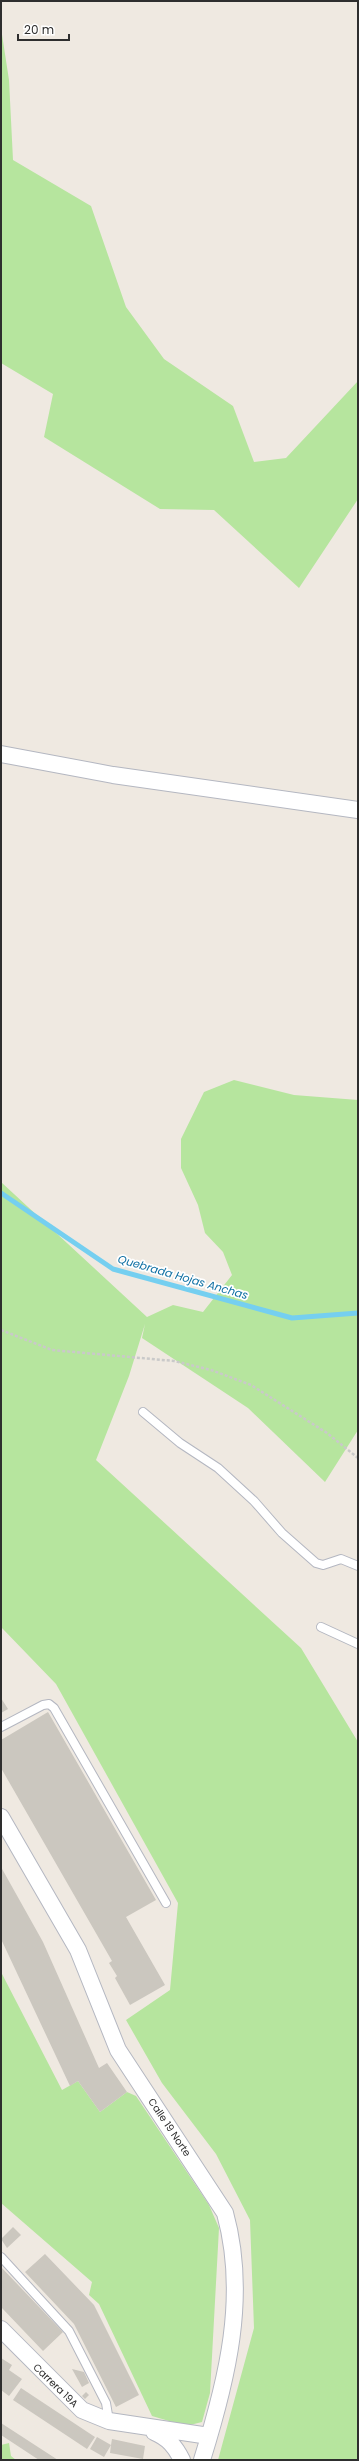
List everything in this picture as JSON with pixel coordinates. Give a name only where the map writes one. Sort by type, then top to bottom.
[{"type":"street","points":[[1,754],[113,774],[349,810],[358,810]]},
{"type":"street","name":"Calle 19 Norte","points":[[1,1817],[78,1950],[118,2050],[224,2213],[233,2241],[233,2337],[202,2460]]},
{"type":"street","name":"Carrera 19A","points":[[1,2329],[82,2410],[109,2421],[145,2428],[209,2436]]},
{"type":"street","name":"Carrera 19A","points":[[145,2428],[167,2437],[182,2460]]},
{"type":"lane","points":[[143,1412],[180,1443],[218,1468],[254,1501],[282,1533],[316,1563],[323,1565],[341,1559],[358,1566]]},
{"type":"lane","points":[[321,1627],[358,1644]]},
{"type":"lane","points":[[1,1727],[43,1705],[48,1704],[54,1708],[166,1902]]},
{"type":"lane","points":[[1,2257],[69,2331],[106,2403],[109,2421]]},
{"type":"path","points":[[1,1330],[52,1350],[174,1361],[211,1370],[251,1385],[327,1433],[358,1458]]},
{"type":"green space","points":[[1,28],[9,80],[13,160],[91,206],[126,307],[164,359],[233,406],[254,462],[286,458],[358,381],[358,499],[299,588],[214,510],[160,509],[44,437],[53,394],[1,363]]},
{"type":"green space","points":[[234,1080],[294,1095],[358,1100],[358,1430],[325,1482],[248,1408],[142,1338],[145,1324],[129,1376],[96,1460],[301,1648],[358,1742],[358,2460],[218,2460],[254,2328],[250,2220],[216,2154],[162,2083],[126,2020],[170,1990],[178,1903],[56,1684],[1,1627],[1,1182],[147,1317],[173,1305],[203,1312],[232,1275],[223,1252],[205,1233],[198,1205],[181,1168],[181,1139],[204,1092]]},
{"type":"green space","points":[[1,1972],[62,2090],[78,2081],[100,2112],[127,2092],[136,2096],[209,2205],[219,2228],[210,2393],[202,2422],[186,2426],[152,2416],[99,2304],[89,2295],[92,2282],[1,2203]]},
{"type":"green space","points":[[9,2443],[11,2456],[16,2460],[1,2460],[1,2445]]},
{"type":"building","points":[[1,1698],[8,1709],[1,1713]]},
{"type":"building","points":[[48,1712],[156,1900],[126,1917],[165,1985],[130,2005],[115,1978],[117,1976],[109,1963],[112,1961],[1,1768],[1,1740]]},
{"type":"building","points":[[1,1867],[43,1942],[99,2068],[107,2063],[127,2092],[100,2112],[78,2081],[70,2086],[1,1939]]},
{"type":"building","points":[[13,2227],[21,2235],[7,2248],[1,2239]]},
{"type":"building","points":[[45,2254],[94,2305],[139,2395],[116,2407],[74,2324],[25,2272]]},
{"type":"building","points":[[1,2267],[63,2332],[43,2351],[1,2307]]},
{"type":"building","points":[[1,2358],[12,2365],[9,2370],[22,2379],[9,2396],[1,2390]]},
{"type":"building","points":[[72,2369],[84,2372],[89,2383],[82,2387]]},
{"type":"building","points":[[21,2388],[95,2437],[87,2449],[13,2400]]},
{"type":"building","points":[[86,2392],[89,2395],[85,2399],[82,2396]]},
{"type":"building","points":[[1,2423],[58,2460],[39,2460],[1,2435]]},
{"type":"building","points":[[97,2437],[111,2445],[104,2457],[90,2449]]},
{"type":"building","points":[[112,2439],[145,2446],[143,2459],[110,2453]]},
{"type":"waterway","name":"Quebrada Hojas Anchas","points":[[1,1193],[113,1269],[292,1318],[358,1313]]}]
